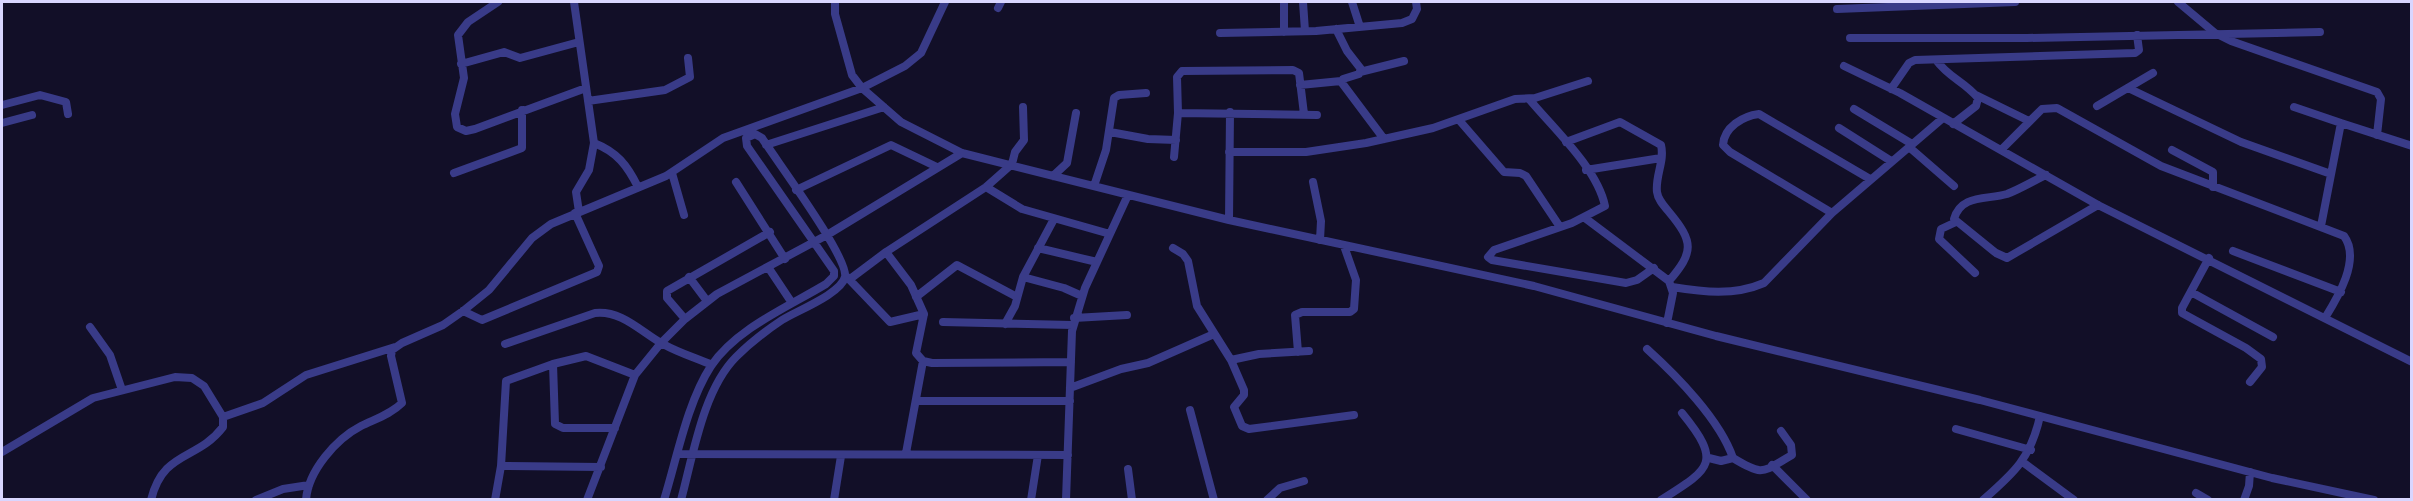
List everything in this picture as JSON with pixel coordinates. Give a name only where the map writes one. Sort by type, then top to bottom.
[{"type":"street","points":[[498,2],[460,30],[458,41],[463,84],[455,114],[455,124],[459,129],[466,131],[475,129],[586,88]]},
{"type":"street","points":[[463,311],[480,320],[485,320],[597,272],[599,266],[577,212],[576,192],[589,170],[594,143],[574,2]]},
{"type":"street","points":[[836,2],[835,14],[852,75],[862,88],[926,137],[962,153],[1229,220],[1534,286],[1667,323],[2040,416],[2250,472],[2374,500]]},
{"type":"street","points":[[223,417],[263,403],[306,375],[395,347],[443,325],[489,290],[541,230],[577,212],[672,173],[723,138],[862,88],[905,66],[918,57],[945,2]]},
{"type":"street","points":[[1284,2],[1284,32]]},
{"type":"street","points":[[1303,2],[1305,31]]},
{"type":"street","points":[[1352,2],[1360,27]]},
{"type":"street","points":[[1220,33],[1305,31],[1407,22],[1412,19],[1417,9],[1416,2]]},
{"type":"street","points":[[1837,9],[1937,3],[2015,2]]},
{"type":"street","points":[[2178,2],[2215,33],[2258,52],[2377,92],[2381,99],[2377,135]]},
{"type":"street","points":[[1336,29],[1360,72]]},
{"type":"street","points":[[1850,38],[2320,32]]},
{"type":"street","points":[[1891,89],[1912,61],[2135,53],[2139,50],[2137,35]]},
{"type":"street","points":[[461,64],[504,52],[520,58],[579,42]]},
{"type":"street","points":[[588,101],[665,90],[672,84],[690,78],[688,57]]},
{"type":"street","points":[[1936,60],[1946,74],[1966,85],[1976,95],[2030,121]]},
{"type":"street","points":[[1300,85],[1341,81],[1345,77],[1360,72],[1404,61]]},
{"type":"street","points":[[1844,66],[1891,89],[2098,205],[2209,258],[2412,362]]},
{"type":"street","points":[[1174,158],[1178,113],[1177,77],[1186,70],[1293,70],[1299,73],[1304,114]]},
{"type":"street","points":[[2097,106],[2153,73]]},
{"type":"street","points":[[1341,81],[1384,139]]},
{"type":"street","points":[[1229,152],[1306,152],[1384,139],[1459,120],[1515,99],[1529,99],[1588,81]]},
{"type":"street","points":[[2128,88],[2241,142],[2331,174]]},
{"type":"street","points":[[1094,186],[1110,132],[1114,98],[1119,95],[1146,93]]},
{"type":"street","points":[[1953,124],[1978,103],[1976,95]]},
{"type":"street","points":[[32,115],[2,123],[4,104],[42,96],[66,102],[68,114]]},
{"type":"street","points":[[1529,99],[1566,142],[1605,202],[1601,212],[1494,250],[1488,257],[1626,283],[1633,282],[1654,268]]},
{"type":"street","points":[[766,145],[884,107]]},
{"type":"street","points":[[681,500],[712,390],[727,367],[737,356],[781,321],[836,290],[848,278],[986,187],[1012,164],[1015,152],[1024,140],[1023,107]]},
{"type":"street","points":[[2001,150],[2045,107],[2057,108],[2145,158],[2213,188],[2344,236],[2350,242],[2341,292],[2325,318]]},
{"type":"street","points":[[2294,107],[2412,146]]},
{"type":"street","points":[[1854,109],[1910,146],[1954,186]]},
{"type":"street","points":[[454,173],[522,148],[522,110]]},
{"type":"street","points":[[1229,220],[1230,112]]},
{"type":"street","points":[[1053,176],[1067,163],[1076,113]]},
{"type":"street","points":[[1178,113],[1317,115]]},
{"type":"street","points":[[1832,213],[1730,152],[1723,145],[1725,135],[1743,118],[1759,114],[1870,179]]},
{"type":"street","points":[[1585,218],[1654,268],[1671,284],[1725,292],[1756,287],[1771,277],[1832,213],[1943,118]]},
{"type":"street","points":[[1459,120],[1504,171],[1511,174],[1520,172],[1527,176],[1560,227]]},
{"type":"street","points":[[1566,142],[1620,122],[1661,145],[1657,191],[1659,198],[1682,228],[1688,239],[1689,249],[1688,258],[1671,284],[1667,323]]},
{"type":"street","points":[[2321,226],[2341,123]]},
{"type":"street","points":[[1839,128],[1891,161]]},
{"type":"street","points":[[1110,132],[1148,139],[1176,140]]},
{"type":"street","points":[[848,278],[845,266],[827,235],[766,145],[755,134],[749,136],[745,142],[834,271],[848,278],[890,322],[924,315]]},
{"type":"street","points":[[594,143],[613,150],[624,159],[638,187]]},
{"type":"street","points":[[796,190],[891,146],[938,167]]},
{"type":"street","points":[[2172,150],[2212,172],[2213,188]]},
{"type":"street","points":[[587,500],[635,375],[661,343],[685,319],[726,288],[815,242],[962,153]]},
{"type":"street","points":[[1586,170],[1661,158]]},
{"type":"street","points":[[672,173],[684,215]]},
{"type":"street","points":[[2046,175],[2007,194],[1974,198],[1955,213],[1954,219],[2001,257],[2007,258],[2098,205]]},
{"type":"street","points":[[736,182],[770,232],[785,259]]},
{"type":"street","points":[[1313,182],[1321,221],[1320,240]]},
{"type":"street","points":[[986,187],[1012,204],[1054,219],[1110,234]]},
{"type":"street","points":[[1066,500],[1074,322],[1082,296],[1128,195]]},
{"type":"street","points":[[1005,324],[1023,277],[1054,219]]},
{"type":"street","points":[[1956,222],[1941,229],[1939,239],[1975,273]]},
{"type":"street","points":[[685,319],[666,294],[670,288],[770,232]]},
{"type":"street","points":[[1298,352],[1295,315],[1302,312],[1350,312],[1354,309],[1356,280],[1344,246]]},
{"type":"street","points":[[1038,248],[1097,262]]},
{"type":"street","points":[[1173,248],[1183,254],[1188,261],[1197,306],[1231,360],[1244,390],[1244,395],[1234,407],[1245,428],[1354,414]]},
{"type":"street","points":[[2233,251],[2341,292]]},
{"type":"street","points":[[886,252],[907,279],[924,315],[916,352],[923,361],[932,363],[1071,362]]},
{"type":"street","points":[[2209,258],[2182,308],[2184,316],[2246,348],[2261,359],[2262,367],[2250,382]]},
{"type":"street","points":[[916,297],[957,266],[966,268],[1017,297]]},
{"type":"street","points":[[768,267],[792,303]]},
{"type":"street","points":[[664,500],[680,454],[698,389],[712,365],[728,348],[757,325],[833,279],[834,271]]},
{"type":"street","points":[[1023,277],[1064,288],[1082,296]]},
{"type":"street","points":[[689,278],[707,301]]},
{"type":"street","points":[[2191,292],[2273,337]]},
{"type":"street","points":[[505,344],[601,311],[632,324],[661,343],[712,365]]},
{"type":"street","points":[[943,322],[1005,324],[1074,322],[1127,315]]},
{"type":"street","points":[[90,327],[110,355],[122,390]]},
{"type":"street","points":[[1070,388],[1121,369],[1148,363],[1214,334]]},
{"type":"street","points":[[304,498],[327,455],[344,436],[395,410],[402,403],[391,356],[395,347]]},
{"type":"street","points":[[1647,349],[1675,374],[1727,441],[1733,458],[1757,472],[1792,454],[1791,445],[1781,431]]},
{"type":"street","points":[[1231,360],[1259,354],[1309,351]]},
{"type":"street","points":[[495,500],[501,466],[505,383],[579,356],[591,356],[635,375]]},
{"type":"street","points":[[906,453],[923,361]]},
{"type":"street","points":[[553,364],[553,420],[555,424],[563,428],[615,428]]},
{"type":"street","points":[[2,452],[77,406],[162,379],[192,378],[204,386],[223,417],[223,427],[217,435],[185,453],[165,469],[157,478],[151,500]]},
{"type":"street","points":[[916,401],[1070,401]]},
{"type":"street","points":[[1190,410],[1214,500]]},
{"type":"street","points":[[1661,500],[1693,481],[1703,471],[1709,458],[1704,440],[1682,413]]},
{"type":"street","points":[[1983,500],[2024,463],[2031,450],[2040,416]]},
{"type":"street","points":[[1956,429],[2031,450]]},
{"type":"street","points":[[680,454],[1068,455]]},
{"type":"street","points":[[1031,500],[1038,454]]},
{"type":"street","points":[[834,500],[841,456]]},
{"type":"street","points":[[1709,458],[1721,461],[1733,458]]},
{"type":"street","points":[[2024,463],[2074,500]]},
{"type":"street","points":[[1772,465],[1807,500]]},
{"type":"street","points":[[501,466],[601,467]]},
{"type":"street","points":[[1128,469],[1132,500]]},
{"type":"street","points":[[2244,500],[2249,486],[2250,472]]},
{"type":"street","points":[[1267,500],[1280,488],[1304,481]]},
{"type":"street","points":[[256,500],[284,489],[309,485]]},
{"type":"street","points":[[2196,493],[2208,500]]}]
